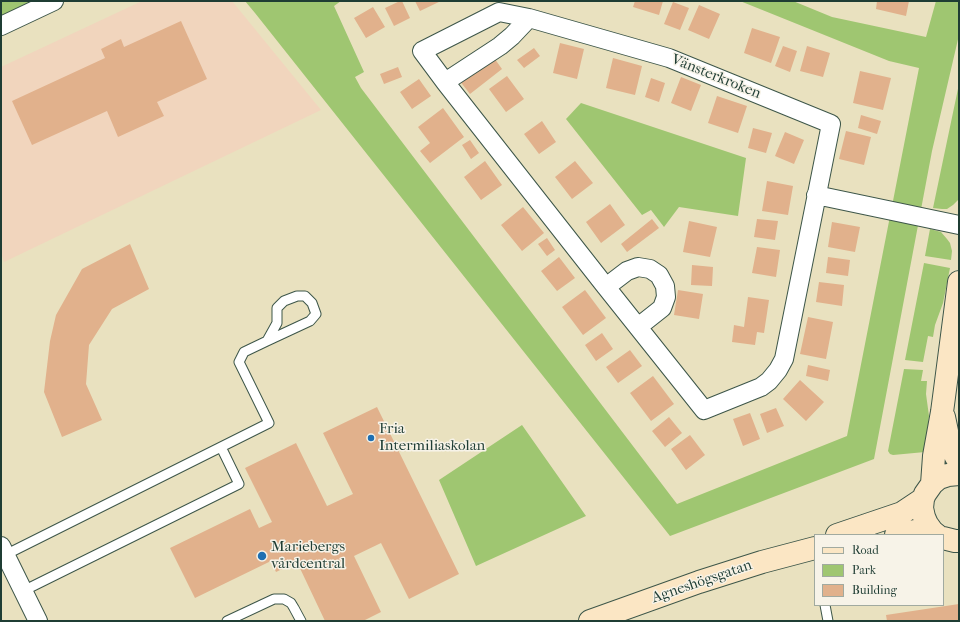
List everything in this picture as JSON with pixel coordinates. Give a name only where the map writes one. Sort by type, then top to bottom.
[{"type":"street","points":[[1,26],[54,1]]},
{"type":"street","name":"Vänsterkroken","points":[[499,12],[529,18],[669,58],[831,124],[784,359],[770,381],[761,387],[704,410],[422,52],[499,12]]},
{"type":"street","points":[[445,82],[500,46],[529,18]]},
{"type":"street","points":[[816,195],[959,225]]},
{"type":"street","points":[[606,287],[627,271],[638,267],[650,269],[659,275],[665,286],[666,297],[662,308],[638,327]]},
{"type":"street","points":[[936,534],[927,524],[922,508],[928,492],[942,412],[959,282]]},
{"type":"street","points":[[942,412],[948,436],[959,462]]},
{"type":"street","points":[[840,534],[902,513],[928,492],[939,478],[959,474]]},
{"type":"street","points":[[901,534],[916,531],[932,534]]},
{"type":"street","points":[[944,538],[959,541]]},
{"type":"street","name":"Agneshögsgatan","points":[[590,621],[699,582],[762,562],[814,548]]},
{"type":"street","points":[[3,550],[38,621]]},
{"type":"lane","points":[[3,550],[269,423],[239,362],[244,352],[310,322],[316,314],[312,303],[305,296],[297,296],[284,301],[277,308],[277,323],[267,341]]},
{"type":"lane","points":[[23,591],[239,484],[221,447]]},
{"type":"lane","points":[[227,621],[274,599],[284,599],[294,608],[301,621]]},
{"type":"lane","points":[[825,606],[828,621]]},
{"type":"shaded area","points":[[142,1],[232,1],[321,110],[4,262],[1,253],[1,67]]},
{"type":"green space","points":[[1,1],[38,1],[1,18]]},
{"type":"green space","points":[[245,1],[341,1],[334,6],[364,72],[355,77],[361,88],[677,504],[847,436],[919,68],[889,61],[740,1],[793,1],[832,17],[926,37],[936,1],[959,1],[959,35],[932,151],[874,459],[670,536]]},
{"type":"green space","points":[[959,84],[959,199],[947,209],[933,208]]},
{"type":"green space","points":[[581,103],[746,158],[738,216],[679,207],[664,227],[651,210],[642,215],[566,119]]},
{"type":"green space","points":[[930,229],[941,232],[950,243],[952,251],[951,260],[925,256]]},
{"type":"green space","points":[[924,263],[950,268],[943,303],[935,325],[933,337],[928,336],[923,362],[905,360]]},
{"type":"green space","points":[[904,369],[923,370],[921,381],[927,381],[926,394],[929,416],[925,452],[893,455],[888,451]]},
{"type":"green space","points":[[522,425],[586,516],[476,566],[439,480]]},
{"type":"building","points":[[402,1],[410,18],[394,26],[385,8]]},
{"type":"building","points":[[415,1],[441,1],[420,11]]},
{"type":"building","points":[[635,1],[663,1],[659,15],[633,7]]},
{"type":"building","points":[[877,1],[909,1],[906,16],[876,9]]},
{"type":"building","points":[[673,2],[689,8],[680,30],[664,24]]},
{"type":"building","points":[[699,5],[720,14],[709,39],[688,30]]},
{"type":"building","points":[[373,7],[385,27],[366,38],[354,18]]},
{"type":"building","points":[[181,21],[207,79],[157,102],[164,116],[118,137],[107,111],[32,145],[12,101],[105,58],[101,49],[121,39],[124,47]]},
{"type":"building","points":[[752,28],[780,37],[771,63],[744,53]]},
{"type":"building","points":[[560,43],[584,49],[577,79],[553,73]]},
{"type":"building","points":[[783,46],[797,51],[790,72],[775,66]]},
{"type":"building","points":[[807,46],[830,53],[823,77],[800,71]]},
{"type":"building","points":[[534,48],[540,56],[524,68],[517,60]]},
{"type":"building","points":[[492,55],[502,69],[470,94],[459,80]]},
{"type":"building","points":[[613,58],[642,66],[635,95],[606,88]]},
{"type":"building","points":[[398,67],[402,77],[384,84],[380,74]]},
{"type":"building","points":[[860,71],[891,78],[883,110],[853,103]]},
{"type":"building","points":[[507,76],[524,99],[506,112],[489,89]]},
{"type":"building","points":[[681,77],[701,85],[691,111],[671,103]]},
{"type":"building","points":[[651,78],[665,83],[659,102],[645,97]]},
{"type":"building","points":[[419,79],[431,96],[412,109],[400,92]]},
{"type":"building","points":[[717,96],[747,106],[738,133],[708,123]]},
{"type":"building","points":[[443,108],[464,137],[430,163],[420,151],[430,143],[418,127]]},
{"type":"building","points":[[861,115],[881,121],[877,134],[858,128]]},
{"type":"building","points":[[542,121],[556,142],[539,154],[524,134]]},
{"type":"building","points":[[753,128],[772,133],[766,153],[748,148]]},
{"type":"building","points":[[846,131],[871,137],[864,165],[839,159]]},
{"type":"building","points":[[785,132],[804,140],[794,164],[775,156]]},
{"type":"building","points":[[470,140],[479,153],[471,159],[462,145]]},
{"type":"building","points":[[485,161],[502,185],[481,200],[464,177]]},
{"type":"building","points":[[575,161],[593,183],[572,199],[555,177]]},
{"type":"building","points":[[767,181],[793,186],[788,215],[762,211]]},
{"type":"building","points":[[610,204],[625,225],[601,243],[586,222]]},
{"type":"building","points":[[523,207],[544,233],[522,251],[501,225]]},
{"type":"building","points":[[652,219],[659,228],[627,252],[621,244]]},
{"type":"building","points":[[757,219],[778,221],[775,240],[754,237]]},
{"type":"building","points":[[689,221],[717,227],[710,257],[683,252]]},
{"type":"building","points":[[832,222],[860,227],[855,252],[828,247]]},
{"type":"building","points":[[547,238],[555,250],[547,256],[538,244]]},
{"type":"building","points":[[130,244],[149,289],[112,309],[89,345],[86,384],[102,420],[62,437],[44,392],[50,341],[56,315],[82,269]]},
{"type":"building","points":[[757,247],[780,250],[776,277],[752,273]]},
{"type":"building","points":[[559,257],[575,278],[557,291],[541,271]]},
{"type":"building","points":[[828,257],[850,260],[848,276],[826,273]]},
{"type":"building","points":[[692,265],[713,267],[712,286],[691,285]]},
{"type":"building","points":[[819,282],[844,285],[842,306],[816,302]]},
{"type":"building","points":[[585,290],[606,318],[583,335],[562,307]]},
{"type":"building","points":[[678,290],[703,294],[699,319],[674,315]]},
{"type":"building","points":[[748,297],[769,300],[764,333],[757,332],[755,345],[732,342],[734,325],[744,327]]},
{"type":"building","points":[[808,317],[833,322],[826,359],[800,354]]},
{"type":"building","points":[[602,333],[613,349],[596,361],[585,345]]},
{"type":"building","points":[[630,350],[642,366],[618,383],[606,367]]},
{"type":"building","points":[[808,365],[830,370],[828,381],[806,376]]},
{"type":"building","points":[[653,376],[674,404],[651,421],[630,393]]},
{"type":"building","points":[[800,380],[824,402],[806,421],[783,399]]},
{"type":"building","points":[[377,407],[459,574],[409,599],[381,543],[354,556],[381,612],[363,621],[325,621],[297,562],[276,572],[271,561],[195,598],[170,548],[250,509],[259,528],[272,522],[245,468],[296,443],[327,506],[353,494],[323,433]]},
{"type":"building","points":[[776,408],[784,426],[767,433],[760,414]]},
{"type":"building","points":[[750,413],[760,439],[743,446],[733,419]]},
{"type":"building","points":[[669,417],[682,433],[665,447],[652,431]]},
{"type":"building","points":[[690,435],[705,455],[686,470],[671,449]]},
{"type":"building","points":[[959,604],[959,621],[887,621],[886,615]]},
{"type":"place","name":"Fria Intermiliaskolan","points":[[371,438]]},
{"type":"place","name":"Mariebergs vårdcentral","points":[[262,556]]}]
